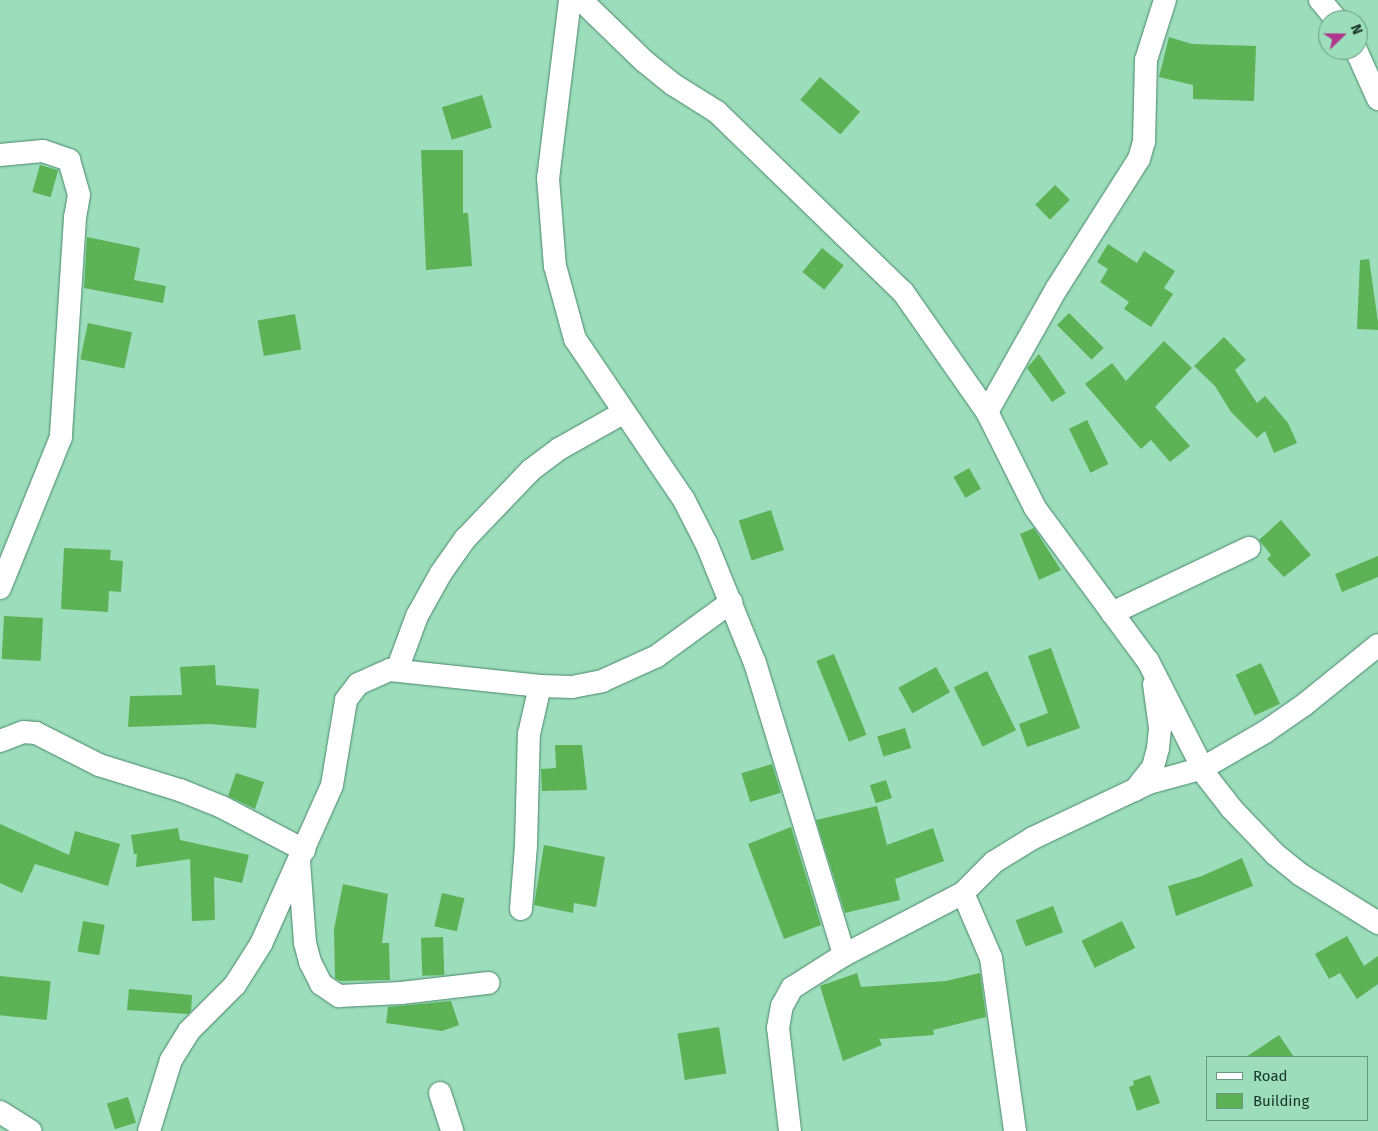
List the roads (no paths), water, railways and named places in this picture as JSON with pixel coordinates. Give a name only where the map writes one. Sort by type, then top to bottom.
[{"type":"street","points":[[570,0],[548,178],[555,266],[575,339],[684,500],[732,602],[755,663],[844,955]]},
{"type":"street","points":[[582,0],[644,61],[674,85],[717,112],[903,292],[986,412],[1035,508],[1148,661],[1203,768],[1231,808],[1275,854],[1302,875],[1378,923]]},
{"type":"street","points":[[986,412],[1057,288],[1139,159],[1144,142],[1146,60],[1165,0]]},
{"type":"street","points":[[1320,0],[1328,10]]},
{"type":"street","points":[[1360,60],[1378,99]]},
{"type":"street","points":[[0,155],[43,151],[69,160],[79,195],[75,218],[61,437],[0,588]]},
{"type":"street","points":[[397,670],[417,616],[441,573],[465,539],[532,470],[559,449],[623,412]]},
{"type":"street","points":[[1112,613],[1249,548]]},
{"type":"street","points":[[149,1131],[171,1060],[189,1031],[235,984],[261,944],[332,785],[346,700],[358,684],[376,674],[397,670],[540,686],[572,687],[602,681],[657,656],[732,602]]},
{"type":"street","points":[[790,1131],[778,1028],[782,1006],[792,988],[844,955],[964,893],[994,862],[1033,838],[1135,791],[1203,768],[1287,717],[1378,645]]},
{"type":"street","points":[[1135,791],[1153,767],[1158,748],[1157,698],[1148,661]]},
{"type":"street","points":[[521,909],[526,845],[528,734],[540,686]]},
{"type":"street","points":[[0,741],[23,732],[36,733],[99,765],[180,790],[222,807],[301,856]]},
{"type":"street","points":[[301,856],[305,943],[310,962],[321,984],[340,996],[401,993],[488,983]]},
{"type":"street","points":[[964,893],[991,958],[1015,1131]]},
{"type":"street","points":[[440,1093],[452,1131]]},
{"type":"street","points":[[0,1112],[31,1131]]}]
